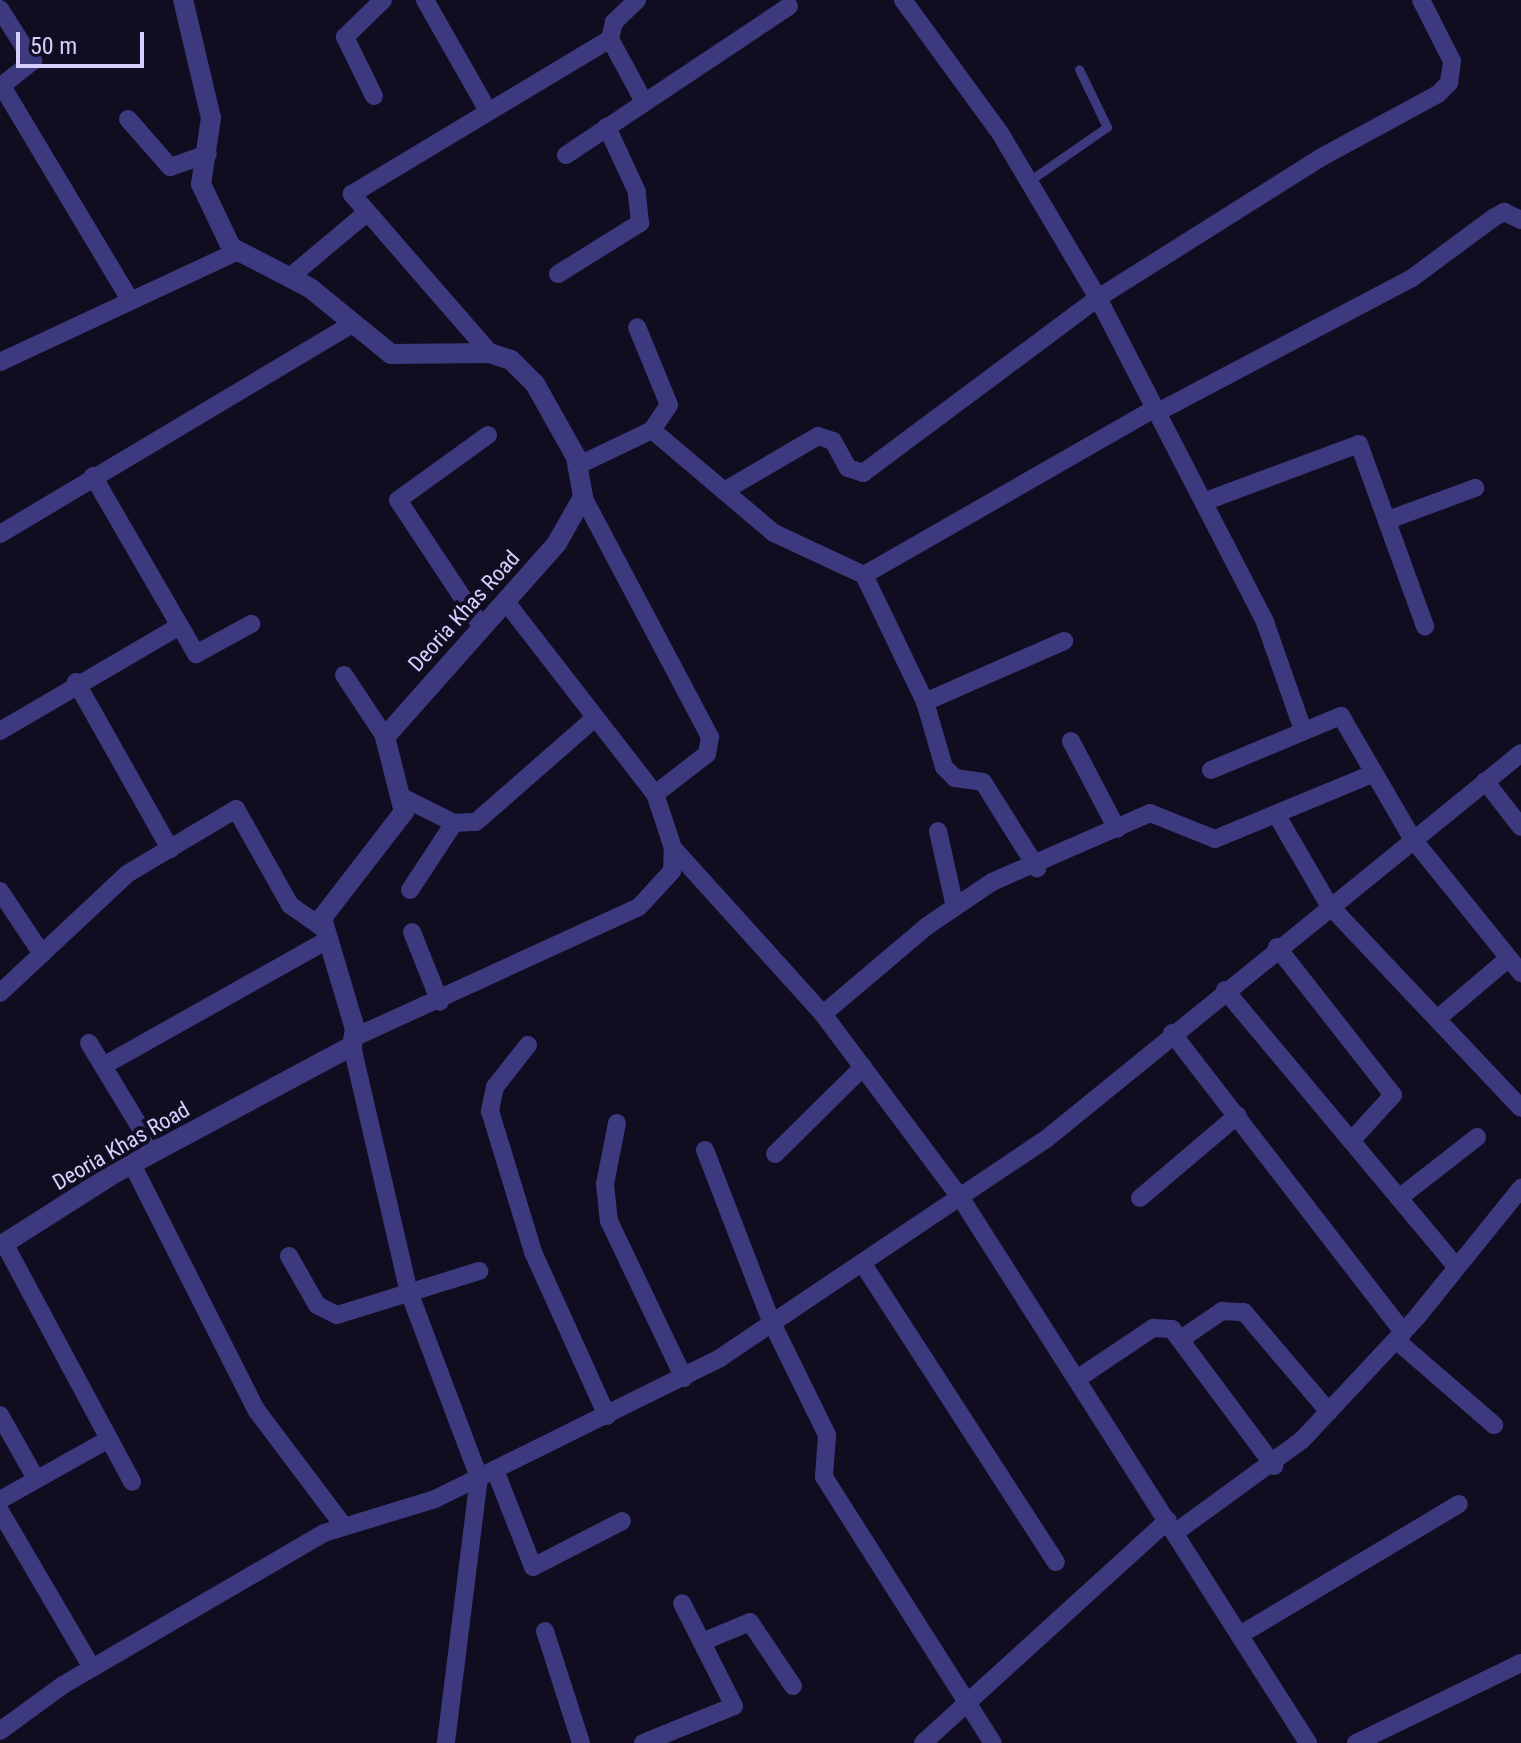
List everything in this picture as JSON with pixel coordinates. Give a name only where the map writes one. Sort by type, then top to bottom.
[{"type":"street","points":[[183,0],[204,77],[208,154],[201,184],[207,207],[238,251],[290,277],[391,354],[490,353],[511,360],[535,384],[579,465],[583,497],[710,737],[707,754],[655,794]]},
{"type":"street","points":[[374,96],[345,37],[383,0]]},
{"type":"street","points":[[425,0],[488,111]]},
{"type":"street","points":[[637,0],[614,22],[610,39],[644,102]]},
{"type":"street","points":[[903,0],[1029,181],[1098,298],[1206,501],[1265,622],[1302,727]]},
{"type":"street","points":[[724,491],[818,436],[833,441],[848,468],[863,473],[1098,298],[1320,158],[1438,94],[1449,83],[1452,61],[1428,2]]},
{"type":"street","points":[[566,155],[789,6]]},
{"type":"street","points":[[0,9],[33,61],[1,87],[129,298]]},
{"type":"street","points":[[490,353],[365,214],[354,190],[610,39]]},
{"type":"street","points":[[128,119],[170,167],[208,154]]},
{"type":"street","points":[[558,274],[640,223],[637,192],[607,127]]},
{"type":"street","points":[[290,277],[365,214]]},
{"type":"street","points":[[864,575],[1157,410],[1412,278],[1493,218],[1521,218]]},
{"type":"street","points":[[0,362],[129,298],[238,251]]},
{"type":"street","points":[[0,534],[350,325]]},
{"type":"street","points":[[579,465],[652,430],[669,405],[637,327]]},
{"type":"street","points":[[652,430],[774,533],[864,575],[925,702],[949,774],[983,782],[1037,868]]},
{"type":"street","points":[[482,627],[398,500],[488,435]]},
{"type":"street","points":[[1206,501],[1359,444],[1425,626]]},
{"type":"street","points":[[93,476],[200,655],[251,624]]},
{"type":"street","points":[[1388,520],[1475,488]]},
{"type":"street","name":"Deoria Khas Road","points":[[385,737],[506,602],[572,522],[583,497]]},
{"type":"street","points":[[506,602],[655,794],[673,848],[823,1014],[962,1200],[1308,1743]]},
{"type":"street","points":[[0,731],[76,682],[180,626]]},
{"type":"street","points":[[925,702],[1064,641]]},
{"type":"street","points":[[344,675],[385,737],[404,798],[399,823],[325,910],[324,934],[354,1041],[409,1292],[487,1474],[533,1567],[622,1521]]},
{"type":"street","points":[[76,682],[170,849]]},
{"type":"street","points":[[1211,770],[1302,727],[1341,716],[1412,838],[1515,966],[1437,1019]]},
{"type":"street","points":[[404,798],[454,823],[486,817],[595,718]]},
{"type":"street","points":[[1071,741],[1117,829]]},
{"type":"street","points":[[0,1731],[92,1668],[343,1525],[487,1474],[684,1378],[863,1264],[962,1200],[1521,753]]},
{"type":"street","points":[[823,1014],[955,907],[992,882],[1037,868],[1159,810],[1215,839],[1372,774]]},
{"type":"street","points":[[1485,781],[1521,827]]},
{"type":"street","points":[[0,993],[127,874],[241,811],[290,905],[324,934]]},
{"type":"street","points":[[1276,814],[1329,905],[1521,1108]]},
{"type":"street","points":[[410,890],[454,823]]},
{"type":"street","points":[[938,831],[955,907]]},
{"type":"street","points":[[354,1041],[639,907],[664,888],[673,848]]},
{"type":"street","points":[[0,891],[42,954]]},
{"type":"street","points":[[412,932],[440,1002]]},
{"type":"street","points":[[103,1066],[324,934]]},
{"type":"street","points":[[1277,947],[1393,1095],[1351,1141]]},
{"type":"street","points":[[1225,990],[1457,1267]]},
{"type":"street","points":[[1172,1033],[1238,1115],[1400,1336],[1494,1425]]},
{"type":"street","name":"Deoria Khas Road","points":[[2,1244],[132,1164],[354,1041]]},
{"type":"street","points":[[89,1043],[155,1152]]},
{"type":"street","points":[[528,1045],[495,1087],[490,1111],[533,1252],[607,1416]]},
{"type":"street","points":[[775,1154],[863,1067]]},
{"type":"street","points":[[1140,1198],[1238,1115]]},
{"type":"street","points":[[617,1123],[605,1184],[609,1221],[684,1378]]},
{"type":"street","points":[[1399,1198],[1477,1137]]},
{"type":"street","points":[[705,1150],[771,1321],[827,1435],[821,1467],[829,1487],[963,1703],[993,1743]]},
{"type":"street","points":[[132,1164],[257,1411],[343,1525]]},
{"type":"street","points":[[923,1743],[963,1703],[1172,1526],[1274,1466],[1400,1336],[1521,1188]]},
{"type":"street","points":[[2,1244],[132,1482]]},
{"type":"street","points":[[289,1256],[327,1314],[479,1271]]},
{"type":"street","points":[[863,1264],[1056,1562]]},
{"type":"street","points":[[1181,1339],[1222,1311],[1244,1312],[1329,1412]]},
{"type":"street","points":[[1077,1379],[1153,1328],[1172,1329],[1274,1466]]},
{"type":"street","points":[[0,1415],[36,1479]]},
{"type":"street","points":[[0,1500],[109,1439]]},
{"type":"street","points":[[446,1743],[487,1474]]},
{"type":"street","points":[[1240,1635],[1459,1504]]},
{"type":"street","points":[[0,1511],[92,1668]]},
{"type":"street","points":[[643,1743],[734,1706],[682,1603]]},
{"type":"street","points":[[702,1642],[750,1622],[793,1686]]},
{"type":"street","points":[[545,1631],[581,1743]]},
{"type":"street","points":[[1356,1743],[1521,1663]]},
{"type":"lane","points":[[1029,181],[1107,127],[1079,69]]}]
